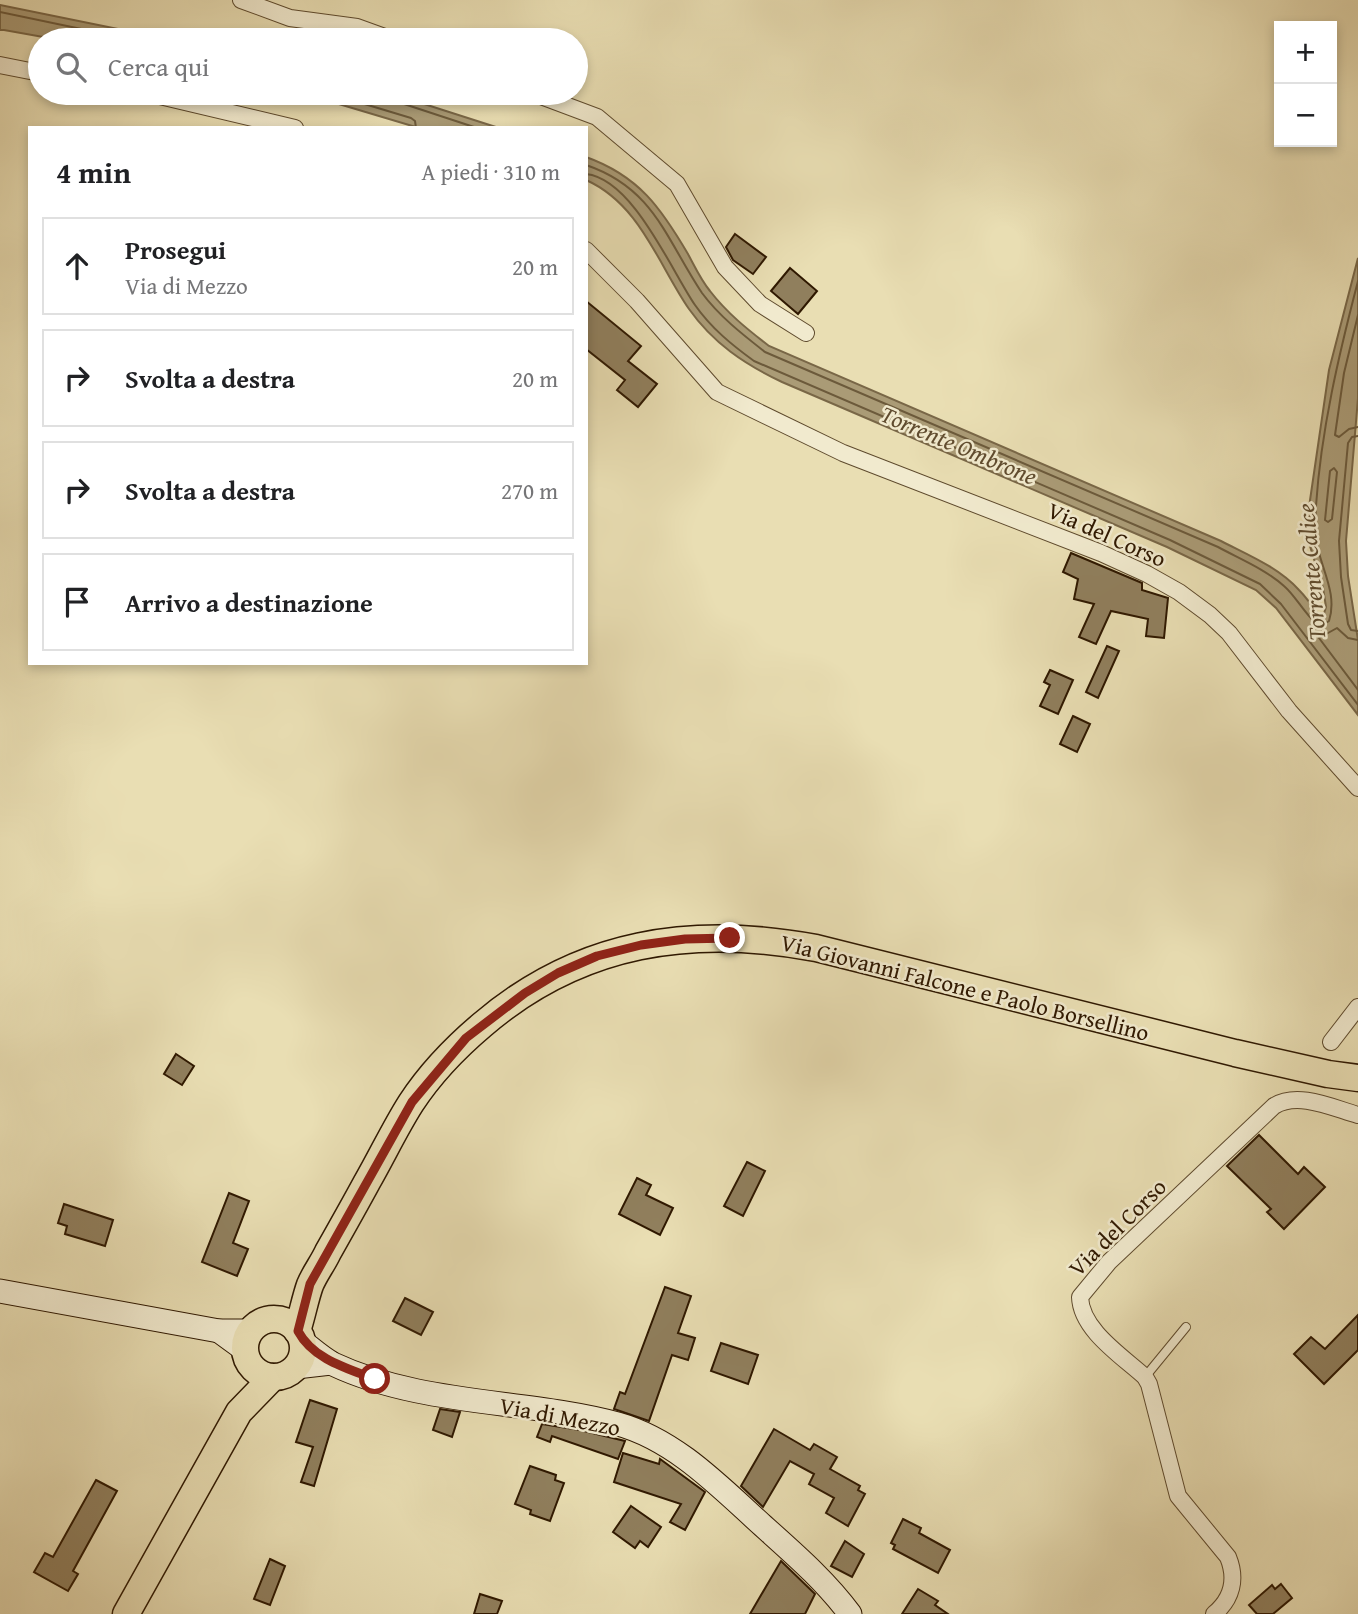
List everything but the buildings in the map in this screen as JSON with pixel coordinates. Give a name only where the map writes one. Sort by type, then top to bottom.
[{"type":"main road","name":"Via Giovanni Falcone e Paolo Borsellino","points":[[126,1614],[239,1412],[292,1354],[310,1284],[412,1102],[466,1038],[514,1000],[558,973],[597,956],[641,945],[685,939],[730,938],[791,943],[1247,1056],[1358,1078]]},
{"type":"main road","name":"Via Giovanni Falcone e Paolo Borsellino","points":[[239,1412],[248,1349],[256,1324],[274,1319],[310,1284]]},
{"type":"main road","points":[[248,1349],[261,1374],[292,1354],[283,1320],[274,1319]]},
{"type":"street","points":[[241,0],[290,18],[360,28]]},
{"type":"street","points":[[0,65],[28,71]]},
{"type":"street","points":[[198,105],[287,126]]},
{"type":"street","points":[[565,105],[597,117],[677,184],[725,267],[760,304],[806,332]]},
{"type":"street","name":"Via del Corso","points":[[588,252],[637,301],[717,393],[843,453],[1101,552],[1147,575],[1210,615],[1229,633],[1289,711],[1358,788]]},
{"type":"street","points":[[1331,1042],[1358,1007]]},
{"type":"street","name":"Via del Corso","points":[[1214,1614],[1230,1595],[1232,1567],[1222,1548],[1178,1496],[1154,1393],[1145,1377],[1091,1328],[1083,1316],[1080,1297],[1109,1262],[1274,1106],[1287,1101],[1301,1101],[1358,1115]]},
{"type":"street","points":[[0,1291],[219,1331],[248,1349]]},
{"type":"street","name":"Via di Mezzo","points":[[292,1354],[438,1395],[549,1410],[621,1425],[668,1446],[705,1473],[776,1537],[835,1594],[850,1614]]},
{"type":"lane","points":[[1145,1377],[1186,1327]]},
{"type":"water","points":[[0,5],[113,28],[28,28],[28,34],[0,30]]},
{"type":"water","points":[[342,105],[427,105],[493,126],[412,126]]},
{"type":"water","name":"Torrente Ombrone","points":[[588,158],[621,174],[647,195],[668,222],[710,291],[730,314],[769,346],[1221,541],[1262,562],[1291,582],[1322,620],[1326,607],[1310,546],[1309,507],[1329,370],[1358,258],[1358,398],[1346,541],[1348,576],[1358,640],[1358,715],[1276,608],[1256,590],[1167,547],[782,382],[730,352],[698,321],[634,219],[605,191],[588,181]]},
{"type":"route","points":[[375,1379],[331,1363],[303,1342],[298,1331],[310,1284],[412,1102],[466,1038],[525,993],[558,973],[597,956],[641,945],[685,939],[730,938]]},
{"type":"water label","name":"Torrente Calice","points":[[1311,572]]}]
